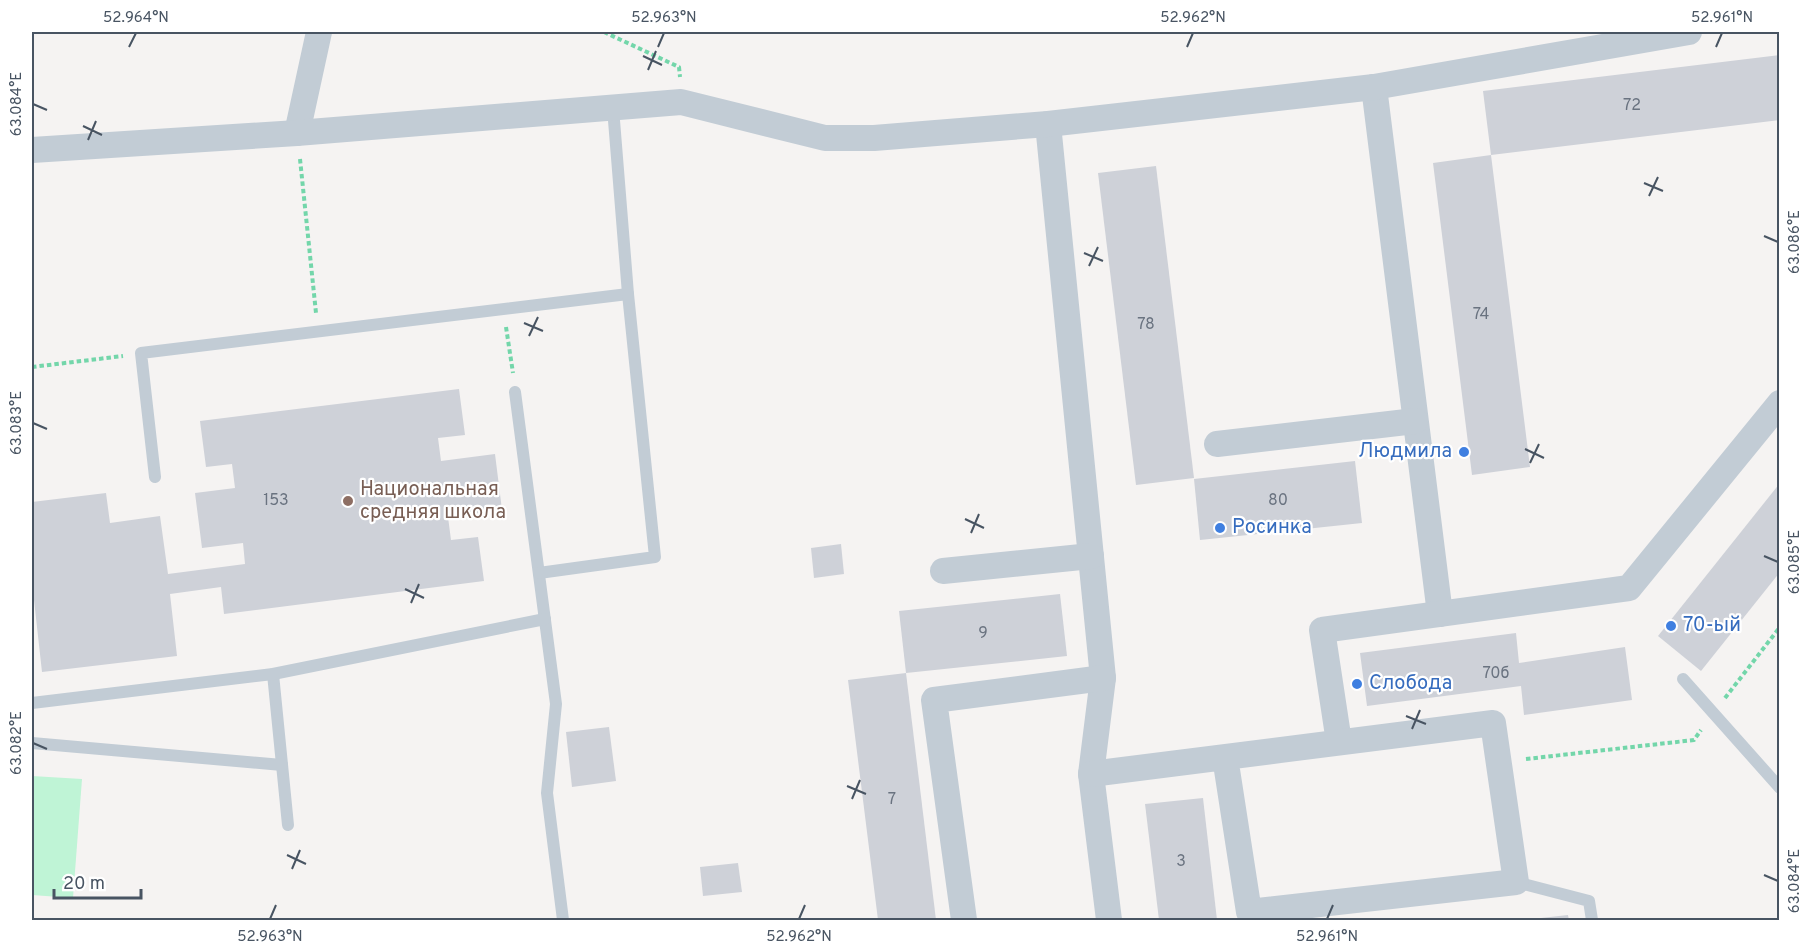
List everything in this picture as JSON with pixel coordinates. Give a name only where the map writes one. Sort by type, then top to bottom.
[{"type":"street","points":[[297,133],[319,32]]},
{"type":"street","points":[[32,150],[297,133],[681,102],[825,138],[874,138],[1048,124],[1374,87],[1689,32]]},
{"type":"street","points":[[1374,87],[1440,614]]},
{"type":"street","points":[[1048,124],[1103,678],[1091,774],[1109,921]]},
{"type":"street","points":[[1339,742],[1322,630],[1629,588],[1779,403]]},
{"type":"street","points":[[1217,444],[1415,421]]},
{"type":"street","points":[[943,571],[1091,556]]},
{"type":"street","points":[[964,921],[934,700],[1103,678]]},
{"type":"street","points":[[1091,774],[1339,742],[1493,723],[1516,882],[1249,912],[1225,757]]},
{"type":"lane","points":[[539,573],[655,557],[628,294],[614,108]]},
{"type":"lane","points":[[155,477],[141,353],[628,294]]},
{"type":"lane","points":[[515,392],[556,704],[547,793],[563,921]]},
{"type":"lane","points":[[32,703],[273,674],[545,619]]},
{"type":"lane","points":[[273,674],[288,825]]},
{"type":"lane","points":[[1683,679],[1779,788]]},
{"type":"lane","points":[[32,743],[282,765]]},
{"type":"lane","points":[[1516,882],[1589,900],[1592,921]]},
{"type":"path","points":[[604,32],[679,67],[681,102]]},
{"type":"path","points":[[297,133],[318,331]]},
{"type":"path","points":[[504,309],[515,392]]},
{"type":"path","points":[[32,367],[141,353]]},
{"type":"path","points":[[1498,762],[1694,740],[1779,627]]},
{"type":"green space","points":[[32,776],[82,779],[73,898],[32,895]]},
{"type":"building","points":[[1780,55],[1780,120],[1491,155],[1483,91]]},
{"type":"building","points":[[1491,155],[1530,467],[1472,475],[1433,163]]},
{"type":"building","points":[[1156,166],[1194,478],[1136,485],[1098,173]]},
{"type":"building","name":"Национальная средняя школа","points":[[459,389],[465,435],[438,438],[441,461],[495,454],[502,510],[448,517],[451,540],[478,537],[484,581],[224,614],[221,587],[170,594],[177,656],[42,672],[32,582],[32,502],[106,493],[110,523],[160,516],[168,574],[245,564],[243,543],[202,548],[195,493],[235,488],[232,464],[206,467],[200,421]]},
{"type":"building","points":[[1355,461],[1362,523],[1200,540],[1194,479]]},
{"type":"building","points":[[1780,483],[1780,572],[1701,671],[1658,636]]},
{"type":"building","points":[[841,544],[844,574],[814,578],[811,548]]},
{"type":"building","points":[[1060,594],[1067,656],[906,673],[899,611]]},
{"type":"building","points":[[1516,633],[1519,663],[1625,647],[1632,700],[1524,715],[1521,686],[1367,706],[1360,653]]},
{"type":"building","points":[[906,673],[936,920],[878,920],[848,680]]},
{"type":"building","points":[[609,727],[616,781],[572,787],[566,732]]},
{"type":"building","points":[[1203,798],[1217,920],[1159,920],[1145,804]]},
{"type":"building","points":[[738,863],[742,892],[703,896],[700,867]]},
{"type":"building","points":[[1568,915],[1569,920],[1532,920],[1532,919]]},
{"type":"place","name":"Людмила","points":[[1464,452]]},
{"type":"place","name":"Национальная средняя школа","points":[[348,501]]},
{"type":"place","name":"Росинка","points":[[1220,528]]},
{"type":"place","name":"70-ый","points":[[1671,626]]},
{"type":"place","name":"Слобода","points":[[1357,684]]}]
